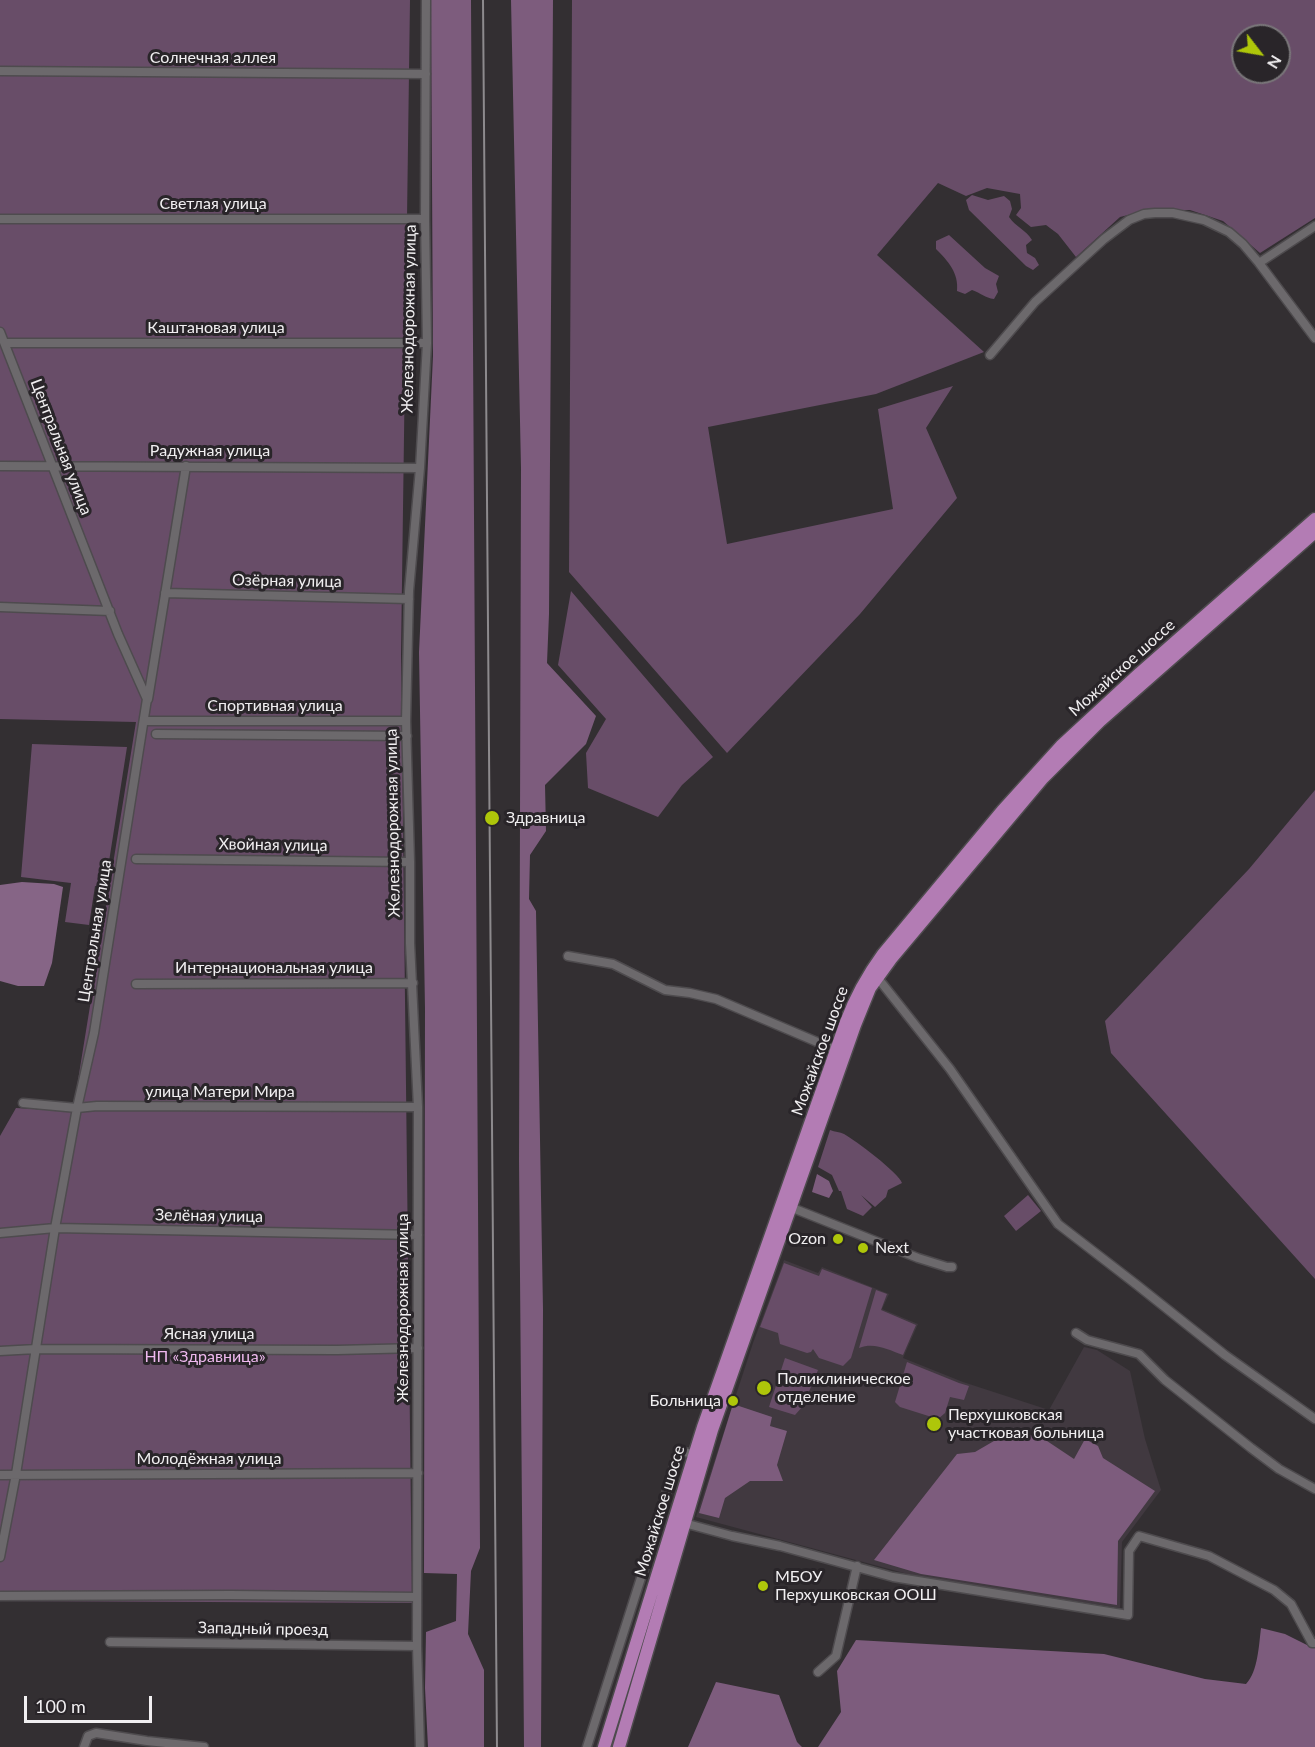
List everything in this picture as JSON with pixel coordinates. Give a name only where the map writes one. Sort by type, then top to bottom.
[{"type":"main road","name":"Можайское шоссе","points":[[603,1747],[695,1455],[854,1000],[870,972],[1037,771],[1094,714],[1315,519]]},
{"type":"main road","name":"Можайское шоссе","points":[[619,1747],[712,1430],[863,1004],[877,977],[1043,778],[1100,721],[1315,532]]},
{"type":"street","name":"Железнодорожная улица","points":[[420,1747],[417,1646],[418,1107],[410,943],[406,721],[409,599],[427,343],[426,0]]},
{"type":"street","name":"Солнечная аллея","points":[[0,71],[426,74]]},
{"type":"street","points":[[990,355],[1035,302],[1104,239],[1129,220],[1144,214],[1173,213],[1204,220],[1229,232],[1259,263],[1315,338]]},
{"type":"street","name":"Светлая улица","points":[[0,219],[425,219]]},
{"type":"street","points":[[1259,263],[1315,226]]},
{"type":"street","name":"Центральная улица","points":[[0,332],[147,699],[95,1023],[55,1228],[16,1474],[0,1557]]},
{"type":"street","name":"Каштановая улица","points":[[4,343],[427,343]]},
{"type":"street","name":"Радужная улица","points":[[0,466],[420,468]]},
{"type":"street","points":[[147,699],[186,466]]},
{"type":"street","name":"Озёрная улица","points":[[165,593],[409,599]]},
{"type":"street","points":[[0,607],[110,611]]},
{"type":"street","name":"Спортивная улица","points":[[144,721],[406,721]]},
{"type":"street","points":[[156,734],[407,736]]},
{"type":"street","name":"Хвойная улица","points":[[136,859],[410,862]]},
{"type":"street","points":[[568,956],[613,964],[665,990],[716,999],[836,1050]]},
{"type":"street","points":[[877,977],[950,1069],[1058,1224],[1225,1355],[1315,1419]]},
{"type":"street","name":"Интернациональная улица","points":[[136,984],[413,983]]},
{"type":"street","name":"улица Матери Мира","points":[[23,1103],[77,1108],[97,1106],[418,1107]]},
{"type":"street","points":[[790,1207],[918,1258],[952,1267]]},
{"type":"street","name":"Зелёная улица","points":[[0,1233],[55,1228],[418,1235]]},
{"type":"street","points":[[1076,1333],[1087,1340],[1139,1354],[1165,1380],[1251,1448],[1280,1469],[1315,1489]]},
{"type":"street","name":"Ясная улица","points":[[0,1351],[418,1348]]},
{"type":"street","points":[[587,1747],[677,1456],[685,1452],[695,1455]]},
{"type":"street","name":"Молодёжная улица","points":[[0,1474],[418,1473]]},
{"type":"street","points":[[684,1523],[893,1576],[1128,1615],[1129,1551],[1139,1536],[1209,1556],[1274,1590],[1291,1604],[1312,1643],[1315,1643]]},
{"type":"street","points":[[818,1672],[836,1656],[856,1566]]},
{"type":"street","points":[[0,1596],[417,1597]]},
{"type":"street","name":"Западный проезд","points":[[110,1642],[417,1646]]},
{"type":"street","points":[[84,1747],[88,1736],[96,1733],[204,1747]]},
{"type":"shaded area","points":[[431,0],[471,0],[480,1548],[471,1571],[468,1634],[484,1670],[484,1747],[428,1747],[425,1688],[426,1632],[456,1621],[457,1574],[424,1573],[425,1009],[419,652],[433,356]]},
{"type":"shaded area","points":[[511,0],[553,0],[547,663],[596,716],[586,744],[545,785],[546,831],[530,855],[529,899],[536,911],[543,1310],[541,1747],[524,1747],[519,1159],[521,468]]},
{"type":"shaded area","points":[[22,882],[54,884],[63,887],[52,963],[44,986],[18,986],[0,981],[0,885]]},
{"type":"shaded area","points":[[817,1174],[829,1181],[833,1191],[829,1198],[812,1192]]},
{"type":"shaded area","name":"Перхушковская участковая больница","points":[[784,1260],[818,1273],[822,1267],[889,1294],[882,1309],[918,1324],[903,1358],[963,1382],[1049,1410],[1084,1347],[1097,1350],[1130,1371],[1145,1439],[1161,1490],[1122,1542],[1120,1608],[919,1577],[696,1517],[753,1343]]},
{"type":"shaded area","points":[[733,1404],[772,1417],[770,1426],[787,1431],[777,1465],[783,1481],[750,1481],[725,1498],[719,1518],[699,1513]]},
{"type":"shaded area","points":[[1006,1434],[1038,1435],[1074,1459],[1085,1439],[1098,1446],[1103,1458],[1155,1491],[1118,1541],[1117,1605],[921,1574],[874,1560],[957,1454],[975,1452]]},
{"type":"shaded area","points":[[1261,1628],[1285,1634],[1315,1647],[1315,1747],[818,1747],[841,1712],[837,1671],[856,1640],[1104,1654],[1205,1679],[1246,1684],[1255,1665]]},
{"type":"shaded area","points":[[716,1682],[779,1695],[797,1742],[802,1747],[688,1747]]},
{"type":"green space","name":"НП «Здравница»","points":[[0,0],[410,0],[401,654],[412,1603],[0,1601],[0,1136],[16,1108],[73,1111],[136,722],[0,719]]},
{"type":"green space","points":[[572,0],[1315,0],[1315,218],[1260,253],[1223,221],[1190,210],[1148,210],[1120,217],[1076,257],[1058,234],[1046,225],[1031,227],[1016,215],[1021,208],[1020,194],[987,188],[966,196],[938,183],[877,255],[984,352],[876,394],[708,427],[727,544],[893,509],[878,409],[953,386],[926,428],[957,498],[860,614],[727,753],[569,572]]},
{"type":"green space","points":[[972,195],[988,200],[1004,196],[1010,201],[1012,209],[1009,217],[1032,240],[1026,245],[1027,253],[1035,258],[1039,265],[1033,270],[1026,266],[969,210],[966,200]]},
{"type":"green space","points":[[949,235],[985,268],[999,276],[996,284],[998,292],[994,299],[972,290],[965,294],[957,291],[954,273],[936,249],[936,241]]},
{"type":"green space","points":[[571,591],[713,757],[682,785],[658,817],[588,788],[586,753],[606,719],[558,665]]},
{"type":"green space","points":[[32,744],[127,747],[105,887],[95,886],[89,925],[65,922],[71,883],[21,877]]},
{"type":"green space","points":[[1315,790],[1315,1279],[1111,1053],[1105,1021],[1249,869]]},
{"type":"green space","points":[[830,1130],[844,1134],[857,1143],[885,1165],[902,1183],[888,1190],[886,1197],[875,1207],[861,1195],[872,1207],[863,1216],[847,1209],[832,1175],[818,1167]]},
{"type":"green space","points":[[1028,1195],[1041,1211],[1016,1231],[1004,1216]]},
{"type":"green space","points":[[784,1263],[819,1276],[822,1269],[872,1288],[851,1358],[843,1366],[819,1358],[813,1349],[807,1353],[780,1344],[778,1333],[760,1327]]},
{"type":"green space","points":[[876,1290],[887,1294],[881,1310],[916,1325],[903,1355],[876,1346],[859,1348]]},
{"type":"green space","points":[[785,1358],[818,1370],[803,1406],[795,1415],[769,1407]]},
{"type":"green space","points":[[907,1362],[969,1386],[964,1400],[950,1397],[945,1413],[938,1419],[900,1407],[895,1402]]},
{"type":"railway","points":[[483,0],[497,1747]]},
{"type":"place","name":"Здравница","points":[[492,818]]},
{"type":"place","name":"Ozon","points":[[838,1239]]},
{"type":"place","name":"Next","points":[[863,1248]]},
{"type":"place","name":"Поликлиническое отделение","points":[[764,1388]]},
{"type":"place","name":"Больница","points":[[733,1401]]},
{"type":"place","name":"Перхушковская участковая больница","points":[[934,1424]]},
{"type":"place","name":"МБОУ Перхушковская ООШ","points":[[763,1586]]}]
